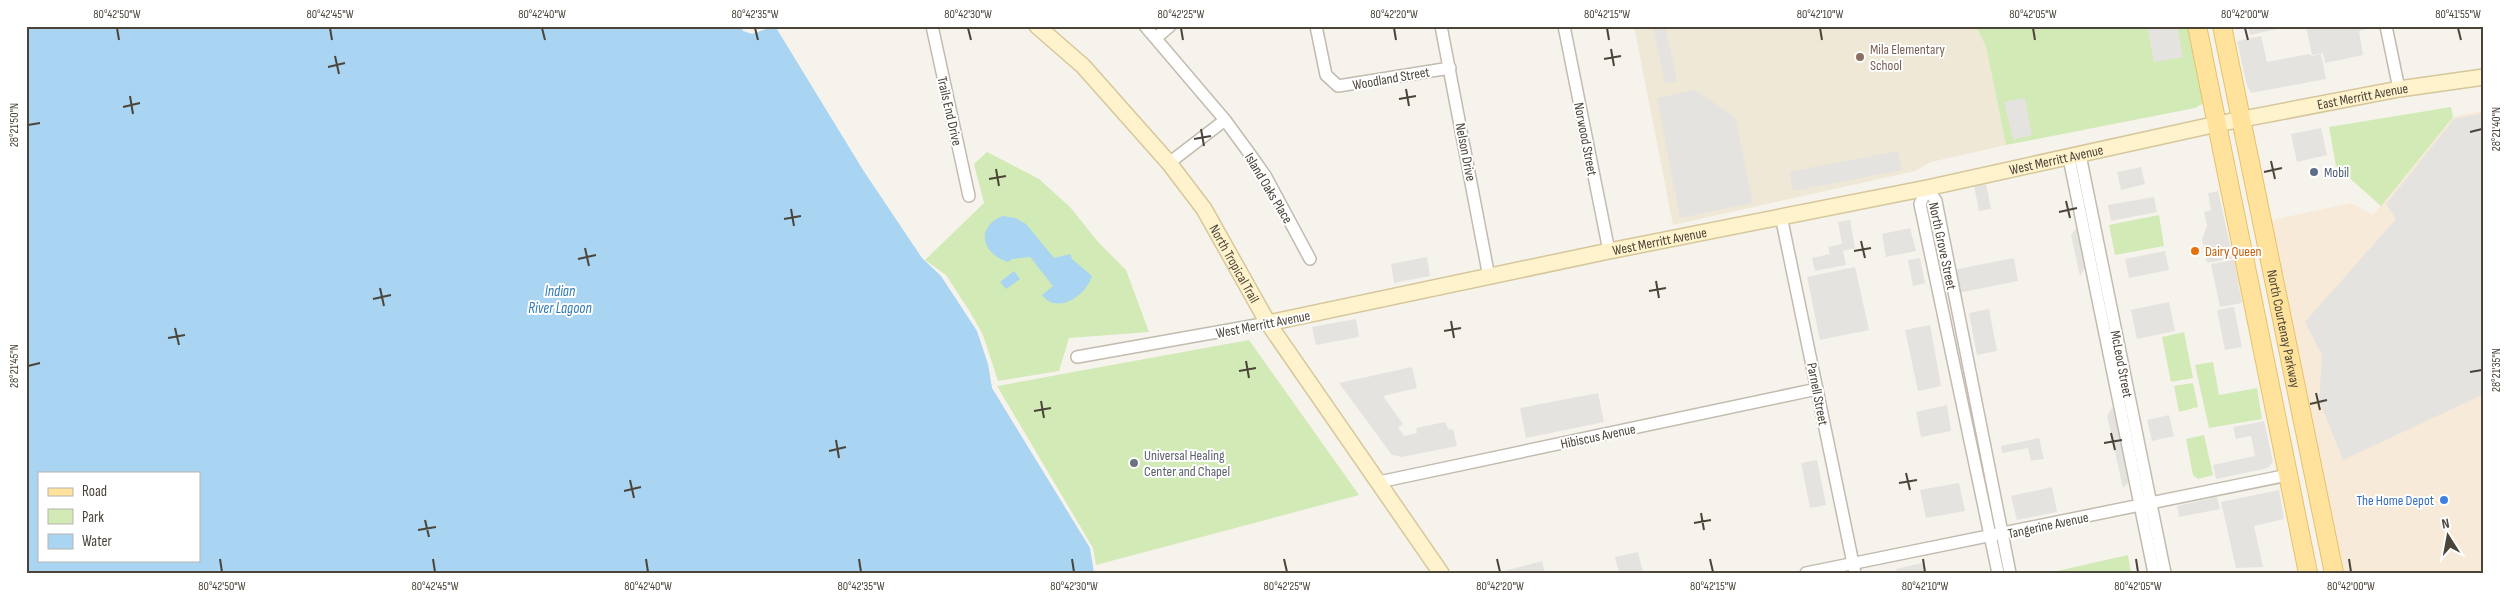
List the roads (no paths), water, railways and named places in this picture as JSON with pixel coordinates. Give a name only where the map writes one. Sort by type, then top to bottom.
[{"type":"main road","name":"North Courtenay Parkway","points":[[2196,26],[2308,573]]},
{"type":"main road","name":"North Courtenay Parkway","points":[[2222,26],[2334,573]]},
{"type":"main road","points":[[2248,276],[2264,299],[2282,312]]},
{"type":"main road","points":[[2255,310],[2272,320],[2288,345]]},
{"type":"main road","points":[[2280,431],[2302,467],[2313,470]]},
{"type":"main road","points":[[2288,475],[2296,476],[2303,482],[2320,504]]},
{"type":"street","name":"Trails End Drive","points":[[932,26],[969,196]]},
{"type":"street","name":"North Tropical Trail","points":[[1037,26],[1083,66],[1169,163],[1204,209],[1268,324],[1441,573]]},
{"type":"street","name":"Island Oaks Place","points":[[1145,26],[1157,37],[1225,120],[1266,177],[1310,259]]},
{"type":"street","points":[[1157,37],[1170,26]]},
{"type":"street","name":"Woodland Street","points":[[1316,26],[1326,75],[1338,86],[1450,68]]},
{"type":"street","name":"Nelson Drive","points":[[1441,26],[1489,277]]},
{"type":"street","name":"Norwood Street","points":[[1564,26],[1609,251]]},
{"type":"street","points":[[2386,26],[2399,90]]},
{"type":"street","name":"East Merritt Avenue","points":[[2240,120],[2399,90],[2484,77]]},
{"type":"street","points":[[1169,163],[1225,120]]},
{"type":"street","name":"West Merritt Avenue","points":[[1077,357],[1268,324],[1609,251],[1927,188],[2240,120]]},
{"type":"street","name":"McLeod Street","points":[[2074,156],[2145,505],[2154,573]]},
{"type":"street","name":"North Grove Street","points":[[1927,188],[1936,202],[1949,275],[2010,573]]},
{"type":"street","name":"North Grove Street","points":[[1927,188],[1920,204],[1998,573]]},
{"type":"street","name":"Parnell Street","points":[[1781,216],[1854,568]]},
{"type":"street","points":[[1936,278],[1949,275]]},
{"type":"street","points":[[1284,346],[1286,330],[1305,316]]},
{"type":"street","name":"Hibiscus Avenue","points":[[1379,482],[1817,389]]},
{"type":"street","name":"Tangerine Avenue","points":[[1806,573],[1854,568],[1990,536],[2288,475]]},
{"type":"street","name":"McLeod Street","points":[[2145,505],[2165,573]]},
{"type":"water","name":"Indian River Lagoon","points":[[26,26],[741,26],[743,31],[752,34],[775,26],[863,170],[922,258],[941,276],[977,331],[988,364],[992,388],[1090,548],[1094,573],[26,573]]},
{"type":"water","points":[[1002,216],[1015,218],[1026,224],[1054,258],[1070,254],[1072,259],[1092,276],[1084,290],[1063,303],[1048,301],[1042,295],[1053,286],[1030,257],[1012,259],[1008,262],[993,253],[985,241],[985,234],[993,221]]},
{"type":"water","points":[[1014,271],[1020,279],[1006,289],[1000,282]]},
{"type":"place","name":"Mila Elementary School","points":[[1860,57]]},
{"type":"place","name":"Mobil","points":[[2314,172]]},
{"type":"place","name":"Dairy Queen","points":[[2195,251]]},
{"type":"place","name":"Universal Healing Center and Chapel","points":[[1134,463]]},
{"type":"place","name":"The Home Depot","points":[[2444,500]]}]
